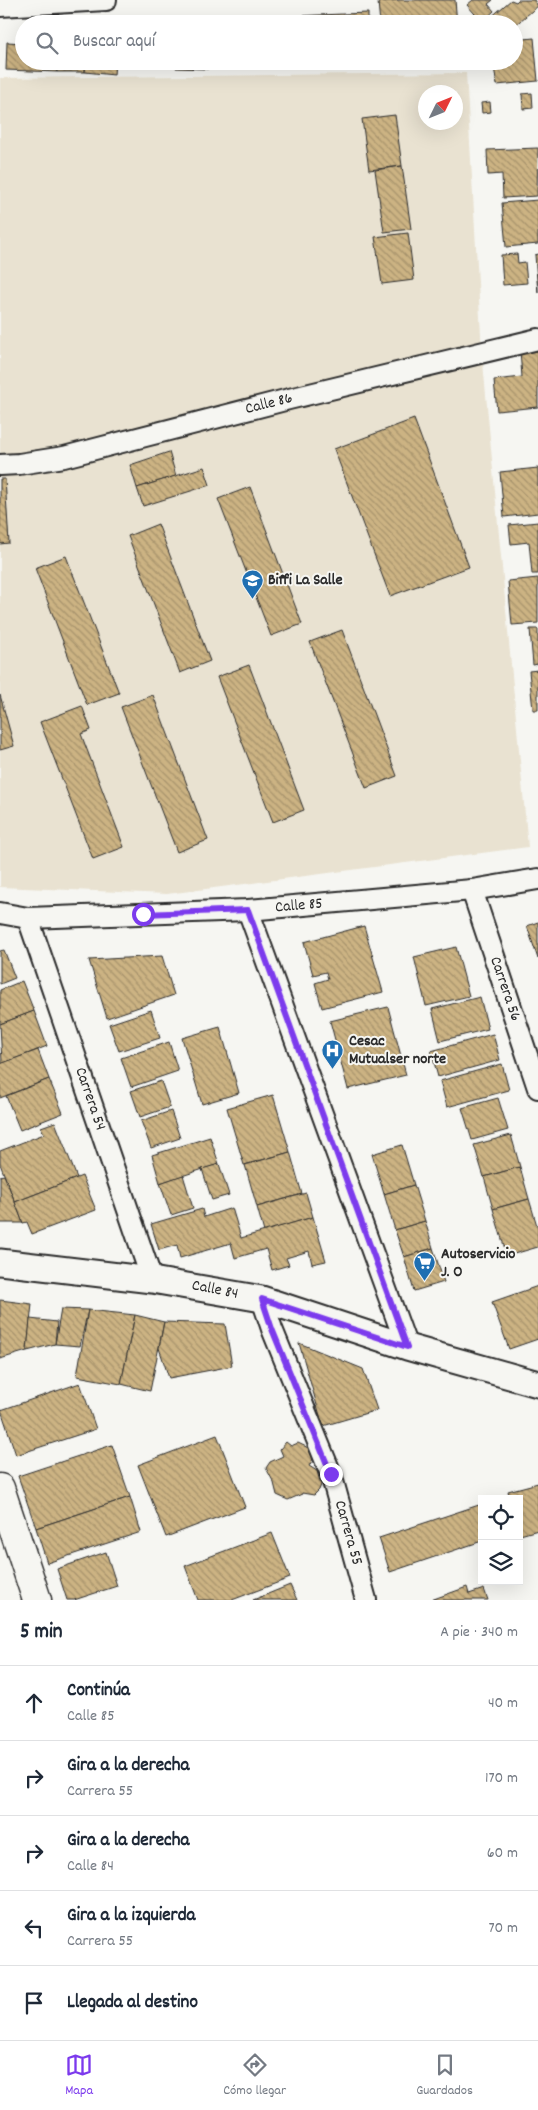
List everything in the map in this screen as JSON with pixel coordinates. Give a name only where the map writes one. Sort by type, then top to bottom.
[{"type":"main road","points":[[0,1488],[37,1600]]},
{"type":"street","points":[[0,6],[106,0]]},
{"type":"street","name":"Calle 86","points":[[0,465],[64,457],[289,399],[538,339]]},
{"type":"street","name":"Calle 85","points":[[0,913],[28,918],[248,910],[472,890],[538,879]]},
{"type":"street","name":"Carrera 56","points":[[472,890],[538,1088]]},
{"type":"street","points":[[248,910],[407,1347]]},
{"type":"street","name":"Carrera 54","points":[[28,918],[152,1280]]},
{"type":"street","name":"Calle 84","points":[[0,1262],[152,1280],[262,1299],[407,1347],[538,1384]]},
{"type":"street","name":"Carrera 55","points":[[262,1299],[272,1329],[331,1474],[366,1600]]},
{"type":"shaded area","name":"Biffi La Salle","points":[[466,73],[482,352],[528,847],[167,894],[0,887],[0,78]]},
{"type":"building","points":[[455,0],[456,15],[379,15],[378,2]]},
{"type":"building","points":[[473,0],[493,0],[488,4],[494,11],[490,15],[476,15],[467,5]]},
{"type":"building","points":[[511,0],[516,2],[518,0],[534,0],[538,6],[523,18],[523,15],[494,15]]},
{"type":"building","points":[[368,13],[368,15],[319,15]]},
{"type":"building","points":[[534,38],[538,81],[497,85],[494,70],[523,70],[523,39]]},
{"type":"building","points":[[7,42],[15,42],[15,70],[57,70],[57,72],[6,70]]},
{"type":"building","points":[[57,70],[85,70],[85,72],[57,72]]},
{"type":"building","points":[[85,70],[114,70],[114,75],[85,72]]},
{"type":"building","points":[[532,93],[533,108],[523,109],[522,94]]},
{"type":"building","points":[[490,102],[491,112],[482,113],[481,103]]},
{"type":"building","points":[[395,115],[402,166],[369,170],[362,119]]},
{"type":"building","points":[[538,148],[537,196],[503,198],[502,174],[488,175],[487,150]]},
{"type":"building","points":[[402,166],[411,229],[384,232],[375,170]]},
{"type":"building","points":[[538,200],[538,244],[506,247],[502,203]]},
{"type":"building","points":[[408,233],[414,280],[382,284],[375,237]]},
{"type":"building","points":[[517,254],[518,263],[525,262],[527,283],[503,285],[501,255]]},
{"type":"building","points":[[538,254],[538,293],[535,255]]},
{"type":"building","points":[[538,349],[538,407],[497,411],[494,380],[522,377],[520,351]]},
{"type":"building","points":[[414,419],[469,567],[390,596],[334,449]]},
{"type":"building","points":[[169,452],[176,476],[137,488],[130,465]]},
{"type":"building","points":[[204,467],[210,485],[143,506],[137,488]]},
{"type":"building","points":[[538,468],[538,513],[504,517],[500,472]]},
{"type":"building","points":[[0,479],[5,479],[9,543],[0,544]]},
{"type":"building","points":[[250,487],[302,624],[271,636],[218,499]]},
{"type":"building","points":[[538,522],[538,574],[532,574],[529,542],[511,544],[509,525]]},
{"type":"building","points":[[158,524],[210,661],[180,673],[128,536]]},
{"type":"building","points":[[66,556],[119,693],[87,705],[35,568]]},
{"type":"building","points":[[538,578],[538,623],[512,625],[508,581]]},
{"type":"building","points":[[530,629],[538,629],[538,664],[533,665]]},
{"type":"building","points":[[342,630],[397,776],[366,788],[310,642]]},
{"type":"building","points":[[249,665],[304,810],[273,822],[217,677]]},
{"type":"building","points":[[538,670],[538,710],[533,710],[529,671]]},
{"type":"building","points":[[0,695],[14,746],[0,750]]},
{"type":"building","points":[[153,695],[208,840],[177,852],[121,707]]},
{"type":"building","points":[[82,706],[91,730],[81,734],[124,847],[93,859],[40,722]]},
{"type":"building","points":[[538,922],[538,959],[527,926]]},
{"type":"building","points":[[364,926],[383,992],[322,1008],[315,983],[328,979],[326,972],[313,975],[304,942]]},
{"type":"building","points":[[456,947],[469,996],[426,1006],[414,957]]},
{"type":"building","points":[[4,950],[15,978],[0,984],[0,951]]},
{"type":"building","points":[[162,956],[174,995],[107,1018],[89,960]]},
{"type":"building","points":[[22,981],[34,1011],[0,1024],[0,990]]},
{"type":"building","points":[[480,997],[488,1029],[440,1041],[432,1009]]},
{"type":"building","points":[[388,1007],[406,1075],[348,1089],[330,1021]]},
{"type":"building","points":[[151,1010],[160,1038],[119,1051],[109,1024]]},
{"type":"building","points":[[34,1011],[47,1046],[2,1064],[0,1024]]},
{"type":"building","points":[[220,1027],[239,1093],[202,1104],[182,1038]]},
{"type":"building","points":[[493,1034],[500,1060],[438,1077],[431,1051]]},
{"type":"building","points":[[169,1042],[178,1071],[131,1087],[121,1058]]},
{"type":"building","points":[[38,1050],[49,1079],[0,1098],[0,1064]]},
{"type":"building","points":[[502,1064],[509,1090],[447,1107],[440,1081]]},
{"type":"building","points":[[49,1079],[63,1113],[20,1130],[6,1096]]},
{"type":"building","points":[[161,1081],[170,1107],[140,1117],[131,1091]]},
{"type":"building","points":[[273,1095],[290,1152],[244,1165],[227,1108]]},
{"type":"building","points":[[498,1098],[508,1130],[472,1140],[462,1108]]},
{"type":"building","points":[[171,1111],[180,1138],[151,1148],[141,1121]]},
{"type":"building","points":[[55,1122],[77,1178],[15,1202],[0,1164],[0,1151],[44,1134],[41,1127]]},
{"type":"building","points":[[511,1135],[520,1167],[484,1177],[474,1145]]},
{"type":"building","points":[[210,1137],[219,1164],[160,1183],[152,1155]]},
{"type":"building","points":[[402,1145],[414,1185],[384,1194],[372,1154]]},
{"type":"building","points":[[290,1152],[302,1194],[257,1207],[245,1165]]},
{"type":"building","points":[[219,1164],[229,1195],[212,1200],[202,1169]]},
{"type":"building","points":[[520,1167],[529,1199],[493,1209],[484,1177]]},
{"type":"building","points":[[4,1175],[23,1223],[0,1223],[0,1176]]},
{"type":"building","points":[[183,1175],[193,1208],[171,1215],[160,1183]]},
{"type":"building","points":[[82,1176],[96,1210],[32,1234],[27,1222],[23,1223],[15,1202]]},
{"type":"building","points":[[414,1185],[425,1221],[395,1230],[384,1194]]},
{"type":"building","points":[[306,1193],[313,1217],[264,1232],[257,1207]]},
{"type":"building","points":[[529,1199],[538,1229],[538,1247],[507,1256],[493,1209]]},
{"type":"building","points":[[232,1208],[241,1238],[313,1217],[326,1261],[312,1264],[309,1251],[286,1258],[289,1265],[272,1270],[266,1249],[235,1258],[231,1243],[180,1258],[177,1245],[159,1250],[151,1224],[202,1209],[204,1217]]},
{"type":"building","points":[[425,1221],[433,1248],[404,1257],[395,1230]]},
{"type":"building","points":[[433,1248],[444,1282],[414,1291],[404,1257]]},
{"type":"building","points":[[538,1286],[538,1339],[509,1349],[492,1302]]},
{"type":"building","points":[[0,1300],[32,1304],[27,1351],[0,1359]]},
{"type":"building","points":[[61,1309],[88,1310],[80,1346],[55,1344]]},
{"type":"building","points":[[88,1310],[135,1315],[121,1384],[77,1376]]},
{"type":"building","points":[[135,1315],[164,1322],[150,1391],[121,1384]]},
{"type":"building","points":[[30,1319],[57,1322],[55,1344],[27,1351]]},
{"type":"building","points":[[164,1322],[225,1324],[232,1366],[169,1378],[159,1348]]},
{"type":"building","points":[[299,1343],[363,1369],[377,1410],[323,1426]]},
{"type":"building","points":[[80,1383],[96,1429],[16,1455],[1,1410]]},
{"type":"building","points":[[217,1435],[245,1507],[166,1537],[138,1465]]},
{"type":"building","points":[[286,1442],[291,1446],[298,1443],[317,1452],[309,1466],[317,1471],[321,1485],[314,1495],[302,1493],[288,1500],[277,1495],[274,1483],[266,1468],[270,1462],[283,1456],[280,1449]]},
{"type":"building","points":[[112,1445],[130,1497],[36,1528],[18,1476]]},
{"type":"building","points":[[538,1483],[538,1530],[523,1534],[523,1495],[509,1495],[508,1491]]},
{"type":"building","points":[[130,1497],[141,1532],[47,1563],[36,1528]]},
{"type":"building","points":[[478,1505],[478,1542],[390,1572],[379,1538]]},
{"type":"building","points":[[272,1533],[290,1578],[232,1600],[198,1600],[185,1566]]},
{"type":"building","points":[[106,1552],[117,1586],[74,1600],[67,1600],[57,1569]]},
{"type":"building","points":[[290,1585],[297,1600],[253,1600]]},
{"type":"building","points":[[467,1587],[469,1594],[484,1589],[488,1600],[431,1600]]},
{"type":"place","name":"Biffi La Salle","points":[[252,599]]},
{"type":"place","name":"Cesac Mutualser norte","points":[[333,1069]]},
{"type":"place","name":"Autoservicio J. O","points":[[425,1282]]},
{"type":"route","points":[[143,914],[248,910],[407,1347],[262,1299],[272,1329],[331,1474]]}]
